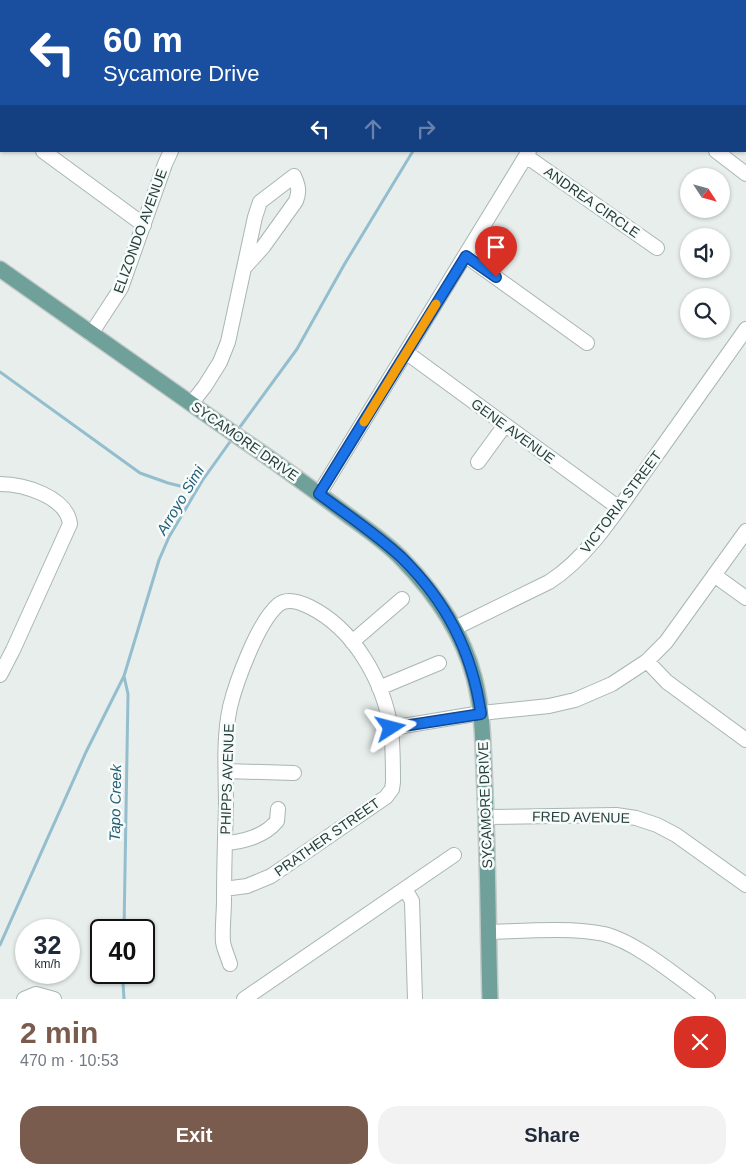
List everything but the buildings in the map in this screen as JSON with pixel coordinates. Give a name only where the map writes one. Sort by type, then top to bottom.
[{"type":"main road","name":"SYCAMORE DRIVE","points":[[1,272],[319,494],[400,557],[427,586],[455,628],[465,649],[474,677],[481,714],[486,817],[490,999]]},
{"type":"street","points":[[44,152],[144,225]]},
{"type":"street","name":"ELIZONDO AVENUE","points":[[91,334],[121,288],[171,152]]},
{"type":"street","points":[[717,152],[746,174]]},
{"type":"street","points":[[319,494],[528,154]]},
{"type":"street","name":"ANDREA CIRCLE","points":[[528,154],[657,248]]},
{"type":"street","points":[[191,404],[205,386],[225,350],[255,217],[260,202],[294,176],[299,194],[296,200],[262,247],[244,268]]},
{"type":"street","points":[[466,256],[587,342]]},
{"type":"street","name":"VICTORIA STREET","points":[[455,628],[549,582],[562,574],[582,555],[619,508],[746,330]]},
{"type":"street","name":"GENE AVENUE","points":[[407,353],[619,508]]},
{"type":"street","points":[[478,462],[505,426]]},
{"type":"street","points":[[0,484],[26,488],[46,496],[57,502],[66,511],[69,518],[68,531],[0,675]]},
{"type":"street","points":[[391,728],[549,706],[575,700],[612,684],[647,661],[666,642],[746,531]]},
{"type":"street","points":[[714,575],[746,598]]},
{"type":"street","points":[[352,642],[402,599]]},
{"type":"street","name":"PRATHER STREET","points":[[224,888],[247,886],[271,876],[386,797],[392,789],[391,728],[379,688],[362,656],[343,631],[323,614],[301,603],[287,601],[277,605]]},
{"type":"street","name":"PHIPPS AVENUE","points":[[230,964],[223,943],[226,771],[230,709],[237,682],[260,631],[277,605]]},
{"type":"street","points":[[647,661],[666,682],[746,740]]},
{"type":"street","points":[[379,688],[439,663]]},
{"type":"street","points":[[226,771],[294,773]]},
{"type":"street","points":[[225,843],[248,840],[270,828],[277,821],[278,809]]},
{"type":"street","name":"FRED AVENUE","points":[[486,817],[616,815],[636,818],[657,825],[676,835],[746,885]]},
{"type":"street","points":[[244,999],[454,855]]},
{"type":"street","points":[[405,889],[412,901],[415,999]]},
{"type":"street","points":[[488,932],[582,931],[605,934],[626,942],[642,952],[708,999]]},
{"type":"street","points":[[24,999],[36,994],[54,999]]},
{"type":"waterway","name":"Arroyo Simi","points":[[237,431],[297,349],[344,265],[412,152]]},
{"type":"waterway","points":[[0,372],[140,473],[184,487],[198,487]]},
{"type":"waterway","name":"Arroyo Simi","points":[[0,945],[86,752],[124,676],[159,560],[169,537],[202,481],[232,439]]},
{"type":"waterway","name":"Tapo Creek","points":[[124,676],[128,694],[124,919]]},
{"type":"waterway","name":"Tapo Creek","points":[[123,984],[124,999]]},
{"type":"slow traffic","points":[[364,422],[436,304]]},
{"type":"route","points":[[391,728],[481,714],[474,677],[465,649],[455,628],[427,586],[400,557],[319,494],[466,256],[496,277]]}]
